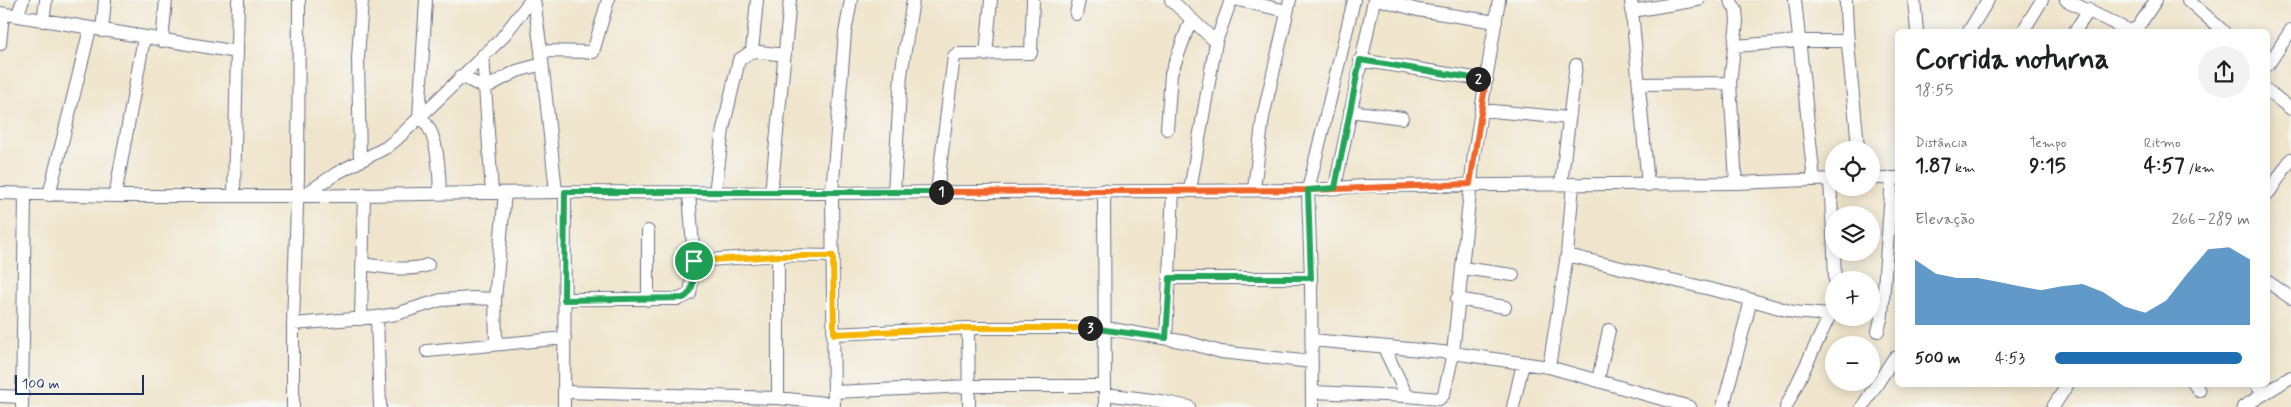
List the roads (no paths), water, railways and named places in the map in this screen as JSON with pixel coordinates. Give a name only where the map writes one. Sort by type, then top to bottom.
[{"type":"street","points":[[18,16],[23,0]]},
{"type":"street","points":[[43,21],[46,0]]},
{"type":"street","points":[[49,195],[105,0]]},
{"type":"street","points":[[162,41],[166,0]]},
{"type":"street","points":[[234,196],[238,0]]},
{"type":"street","points":[[293,407],[293,324],[300,196],[300,0]]},
{"type":"street","points":[[360,161],[358,58],[362,0]]},
{"type":"street","points":[[420,117],[426,0]]},
{"type":"street","points":[[300,196],[387,147],[501,39],[532,0]]},
{"type":"street","points":[[532,0],[541,51],[560,192],[565,338],[564,407]]},
{"type":"street","points":[[541,51],[593,52],[608,0]]},
{"type":"street","points":[[752,51],[757,0]]},
{"type":"street","points":[[771,193],[790,0]]},
{"type":"street","points":[[834,401],[832,193],[846,33],[851,0]]},
{"type":"street","points":[[894,192],[901,75],[913,0]]},
{"type":"street","points":[[986,55],[991,0]]},
{"type":"street","points":[[937,192],[953,57],[957,54],[1031,53],[1033,0]]},
{"type":"street","points":[[1076,14],[1079,0]]},
{"type":"street","points":[[1171,0],[1216,42]]},
{"type":"street","points":[[1190,190],[1216,42],[1231,0]]},
{"type":"street","points":[[1238,0],[1289,6],[1263,117],[1254,189]]},
{"type":"street","points":[[1312,407],[1308,190],[1354,0]]},
{"type":"street","points":[[1335,188],[1361,54],[1374,0]]},
{"type":"street","points":[[1381,0],[1436,13],[1496,22]]},
{"type":"street","points":[[1312,392],[1442,398],[1453,353],[1470,184],[1499,0]]},
{"type":"street","points":[[1648,185],[1631,5],[1698,0]]},
{"type":"street","points":[[1730,0],[1736,10],[1735,46],[1730,83],[1736,184]]},
{"type":"street","points":[[1795,0],[1814,180]]},
{"type":"street","points":[[1846,0],[1858,141]]},
{"type":"street","points":[[1914,0],[1917,29]]},
{"type":"street","points":[[1970,29],[1988,0]]},
{"type":"street","points":[[2024,29],[2042,0]]},
{"type":"street","points":[[2066,0],[2124,29]]},
{"type":"street","points":[[2135,29],[2156,0]]},
{"type":"street","points":[[2188,0],[2221,29]]},
{"type":"street","points":[[2076,29],[2089,10]]},
{"type":"street","points":[[0,44],[2,13],[237,52]]},
{"type":"street","points":[[1167,129],[1171,74],[1191,19]]},
{"type":"street","points":[[2270,62],[2291,30]]},
{"type":"street","points":[[115,196],[144,38]]},
{"type":"street","points":[[1735,46],[1799,41],[1848,41]]},
{"type":"street","points":[[1344,46],[1361,54],[1486,80]]},
{"type":"street","points":[[715,193],[723,129],[741,57],[752,51],[785,55]]},
{"type":"street","points":[[483,55],[492,193]]},
{"type":"street","points":[[485,88],[517,71],[542,64]]},
{"type":"street","points":[[1549,367],[1567,255],[1569,118],[1576,65]]},
{"type":"street","points":[[461,76],[485,88]]},
{"type":"street","points":[[1639,84],[1730,83]]},
{"type":"street","points":[[2270,93],[2291,109]]},
{"type":"street","points":[[1481,110],[1569,118]]},
{"type":"street","points":[[1350,111],[1402,118]]},
{"type":"street","points":[[420,117],[427,123],[433,139],[439,169],[440,194]]},
{"type":"street","points":[[2270,191],[2291,159]]},
{"type":"street","points":[[1878,331],[1882,315],[1895,178],[1880,178]]},
{"type":"street","points":[[0,193],[115,196],[300,196],[560,192],[1173,191],[1308,190],[1470,184],[1736,184],[1825,180]]},
{"type":"street","points":[[1104,190],[1105,396]]},
{"type":"street","points":[[1166,338],[1173,191]]},
{"type":"street","points":[[496,344],[495,299],[505,193]]},
{"type":"street","points":[[564,300],[648,300],[687,297],[692,289],[694,261],[689,193]]},
{"type":"street","points":[[361,319],[364,194]]},
{"type":"street","points":[[0,396],[22,402],[25,195]]},
{"type":"street","points":[[648,231],[648,300]]},
{"type":"street","points":[[1567,255],[1793,312],[1825,315]]},
{"type":"street","points":[[694,261],[778,256],[833,256]]},
{"type":"street","points":[[778,256],[778,398]]},
{"type":"street","points":[[363,264],[404,269],[418,269],[428,265]]},
{"type":"street","points":[[1462,268],[1513,275]]},
{"type":"street","points":[[1170,278],[1311,278]]},
{"type":"street","points":[[2270,283],[2290,296]]},
{"type":"street","points":[[293,324],[361,319],[396,314],[441,300],[495,299]]},
{"type":"street","points":[[1458,299],[1505,308]]},
{"type":"street","points":[[1723,407],[1751,300]]},
{"type":"street","points":[[377,317],[380,407]]},
{"type":"street","points":[[1786,407],[1825,325]]},
{"type":"street","points":[[968,328],[969,407]]},
{"type":"street","points":[[834,334],[968,328],[1106,328],[1186,342],[1221,352],[1312,362]]},
{"type":"street","points":[[1598,380],[1608,330]]},
{"type":"street","points":[[428,351],[565,338]]},
{"type":"street","points":[[1312,340],[1453,353],[1549,367],[1690,407]]},
{"type":"street","points":[[1384,348],[1407,396]]},
{"type":"street","points":[[1862,407],[1894,358]]},
{"type":"street","points":[[1513,407],[1522,363]]},
{"type":"street","points":[[1385,395],[1398,376]]},
{"type":"street","points":[[2270,386],[2290,380]]},
{"type":"street","points":[[564,392],[834,401],[970,386],[1160,401],[1189,407]]},
{"type":"street","points":[[2053,407],[2066,387]]},
{"type":"street","points":[[2243,407],[2260,389]]}]
